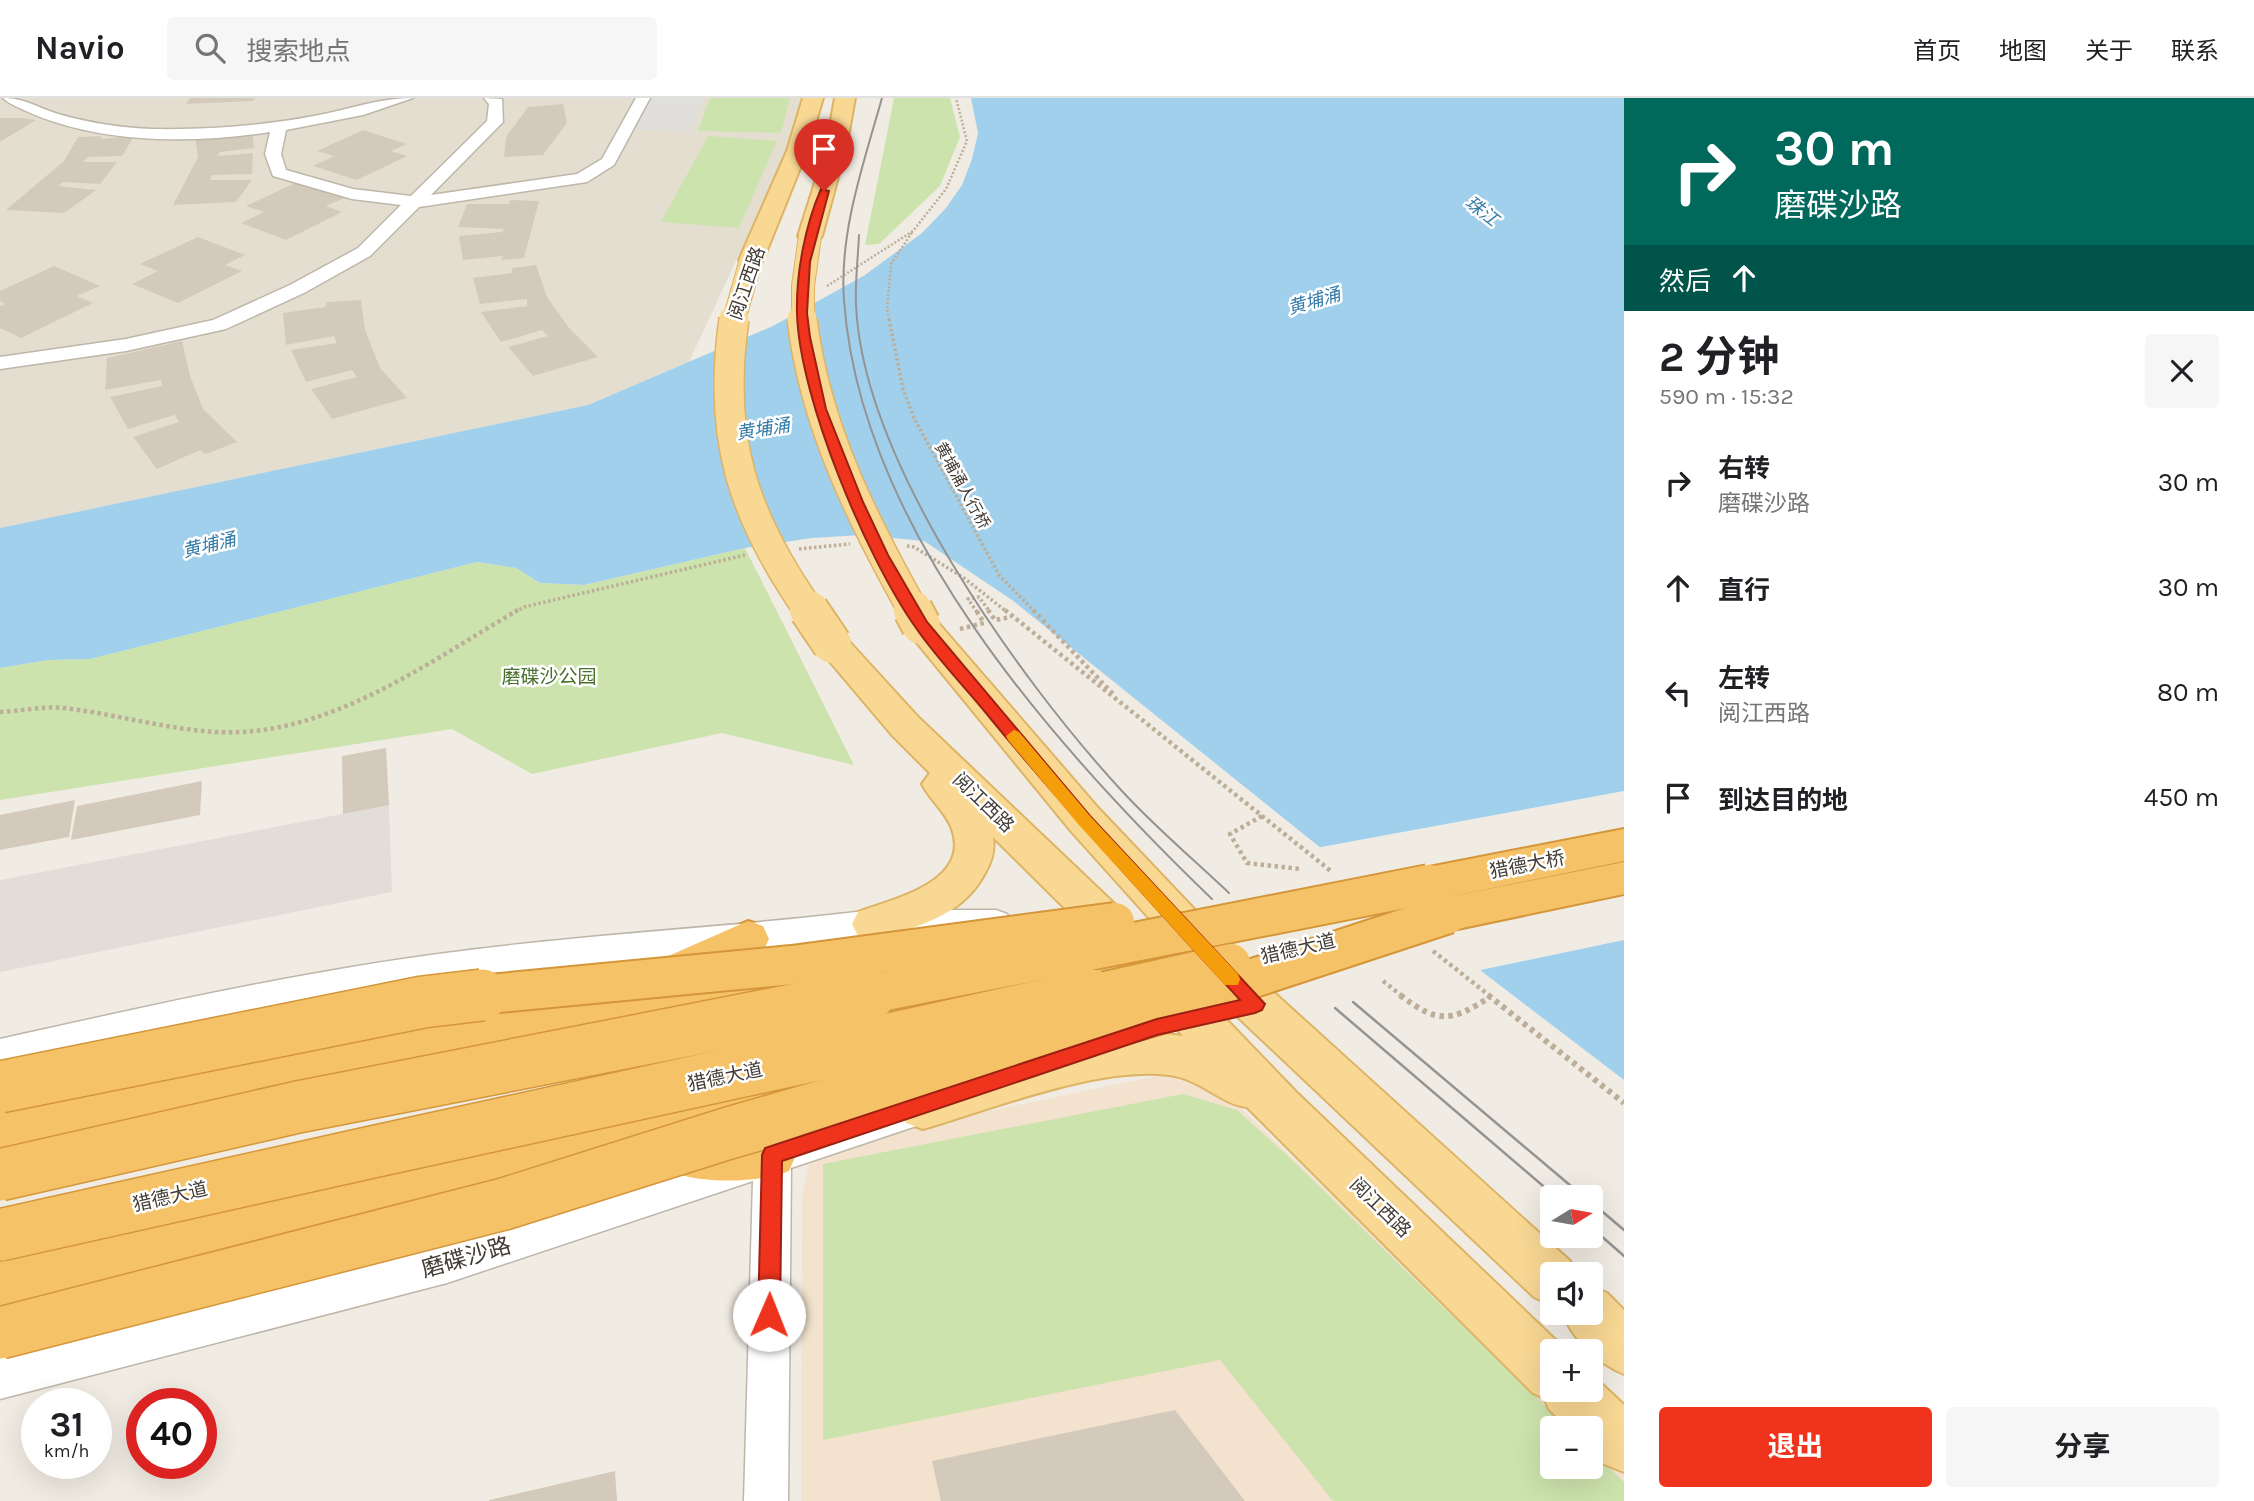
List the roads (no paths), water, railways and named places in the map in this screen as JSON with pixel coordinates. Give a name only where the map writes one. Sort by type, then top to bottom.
[{"type":"highway","name":"猎德大桥","points":[[1434,914],[1624,845]]},
{"type":"highway","name":"猎德大桥","points":[[1434,914],[1624,878]]},
{"type":"highway","points":[[0,1087],[423,1002],[510,991],[792,965],[1209,909],[1434,914]]},
{"type":"highway","points":[[0,1333],[504,1204],[729,1133],[1238,985],[1434,914]]},
{"type":"highway","name":"猎德大道","points":[[0,1175],[298,1107],[1434,914]]},
{"type":"highway","name":"猎德大道","points":[[0,1235],[363,1152],[716,1079],[1434,914]]},
{"type":"highway","points":[[577,1016],[748,939]]},
{"type":"highway","points":[[0,1126],[258,1070],[484,1029],[818,984],[839,992],[856,1017],[862,1039],[849,1068],[811,1086],[0,1288]]},
{"type":"highway","points":[[526,1159],[772,1155]]},
{"type":"main road","name":"阅江西路","points":[[813,98],[797,151],[751,260],[728,339],[726,395],[732,441],[750,506],[795,594],[832,644],[905,726],[1109,925],[1279,1108],[1540,1362]]},
{"type":"main road","points":[[845,98],[836,148],[810,236],[802,313],[821,409],[857,502],[882,555],[1085,820],[1178,924],[1255,1004],[1540,1268]]},
{"type":"main road","points":[[873,924],[954,891],[971,860],[976,840],[969,822],[930,771],[905,726]]},
{"type":"main road","points":[[923,1107],[1085,1063],[1137,1054],[1169,1053],[1217,1068],[1279,1108]]},
{"type":"main road","points":[[1601,1325],[1624,1347]]},
{"type":"main road","points":[[1580,1402],[1624,1444]]},
{"type":"street","points":[[0,101],[9,98],[31,111],[106,129],[152,133],[279,127],[376,108],[407,98]]},
{"type":"street","points":[[0,363],[126,345],[219,325],[297,289],[364,253],[495,122],[497,102],[491,98]]},
{"type":"street","points":[[279,127],[273,154],[279,173],[352,194],[417,202],[581,178],[608,162],[643,98]]},
{"type":"street","points":[[0,1055],[190,1012],[462,965],[748,939],[873,924],[1178,924]]},
{"type":"street","points":[[873,924],[905,947],[920,965],[930,982],[943,1018],[949,1050],[940,1084],[923,1107]]},
{"type":"street","name":"磨碟沙路","points":[[0,1378],[447,1263],[923,1107],[1157,1027],[1255,1004]]},
{"type":"street","points":[[766,1501],[772,1155]]},
{"type":"water","points":[[971,98],[1624,98],[1624,1080],[1337,861],[1012,600],[924,541],[862,535],[812,538],[745,548],[584,585],[540,583],[516,568],[477,562],[90,659],[48,660],[0,668],[0,528],[588,405],[773,326],[865,275],[922,233],[946,208],[962,185],[978,133]]},
{"type":"tram line","points":[[882,98],[854,198],[843,274],[844,300],[858,385],[886,469],[926,550],[975,628],[1030,703],[1151,839],[1212,899]]},
{"type":"tram line","points":[[859,235],[856,304],[865,365],[885,430],[915,497],[952,564],[993,628],[1080,743],[1134,804],[1229,893]]},
{"type":"tram line","points":[[1353,1002],[1570,1185]]},
{"type":"tram line","points":[[1335,1008],[1542,1185]]},
{"type":"tram line","points":[[1603,1212],[1624,1230]]},
{"type":"tram line","points":[[1603,1238],[1624,1256]]},
{"type":"water label","name":"珠江","points":[[1482,211]]},
{"type":"water label","name":"黄埔涌","points":[[1314,301]]},
{"type":"water label","name":"黄埔涌","points":[[763,429]]},
{"type":"water label","name":"黄埔涌","points":[[209,545]]},
{"type":"park label","name":"磨碟沙公园","points":[[549,676]]}]
